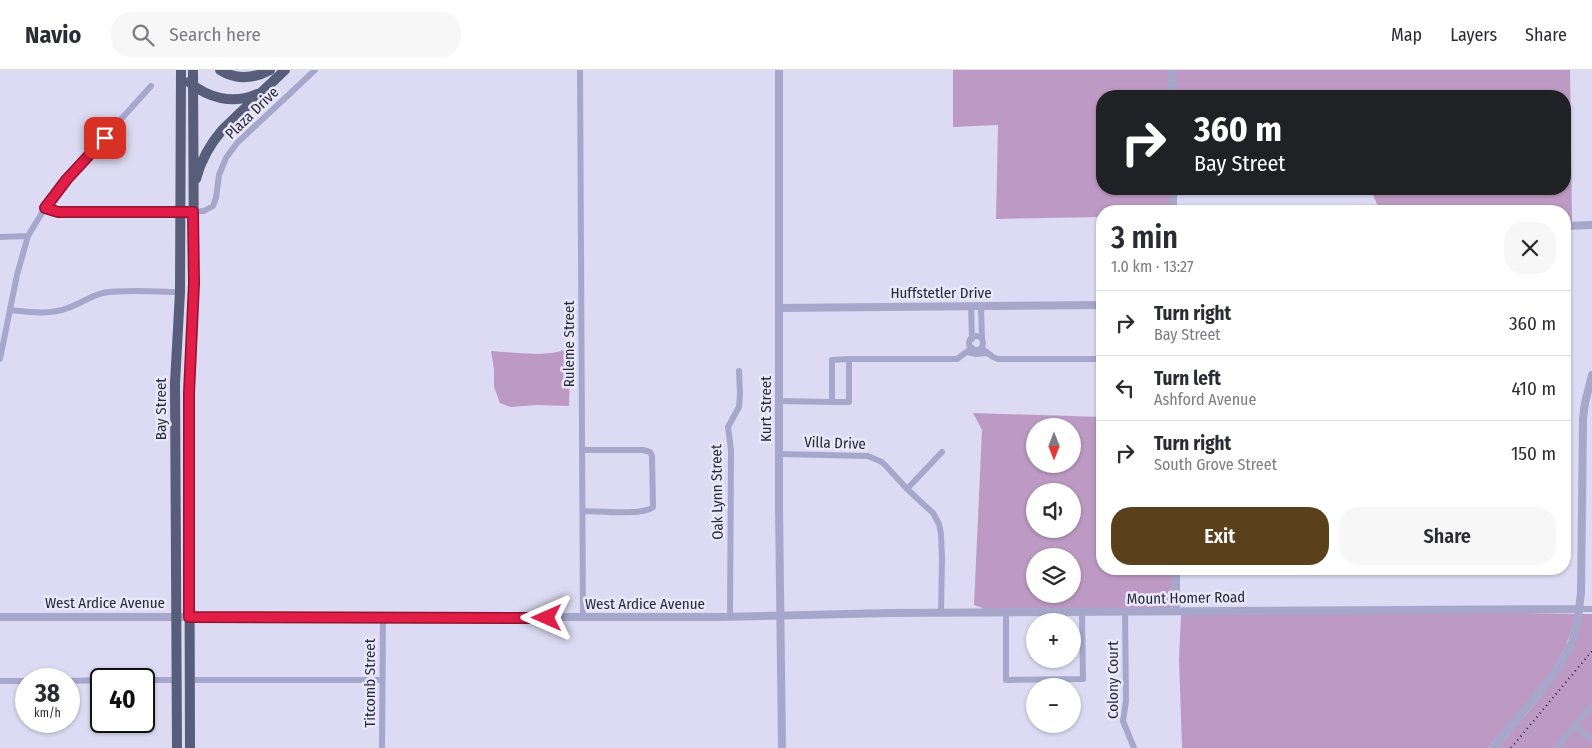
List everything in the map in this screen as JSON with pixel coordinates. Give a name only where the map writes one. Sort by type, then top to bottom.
[{"type":"main road","name":"Bay Street","points":[[190,748],[189,357],[194,283],[192,70]]},
{"type":"main road","points":[[220,70],[231,75],[246,77],[270,70]]},
{"type":"main road","points":[[193,192],[203,159],[215,138],[286,70]]},
{"type":"main road","name":"Bay Street","points":[[177,748],[176,357],[180,292],[180,72]]},
{"type":"main road","points":[[180,72],[193,85],[214,97],[227,99],[245,98],[264,90]]},
{"type":"street","name":"Plaza Drive","points":[[45,208],[58,212],[193,212],[209,209],[215,203],[222,164],[237,143],[315,70]]},
{"type":"street","name":"Ruleme Street","points":[[580,70],[583,618]]},
{"type":"street","name":"Kurt Street","points":[[779,70],[779,454],[782,748]]},
{"type":"street","points":[[1172,70],[1172,90]]},
{"type":"street","points":[[0,359],[17,275],[28,236],[45,208],[67,179],[151,86]]},
{"type":"street","points":[[1571,226],[1592,225]]},
{"type":"street","points":[[0,237],[28,236]]},
{"type":"street","points":[[10,310],[30,312],[56,311],[68,308],[92,296],[110,292],[180,292]]},
{"type":"street","name":"Huffstetler Drive","points":[[779,308],[1096,305]]},
{"type":"street","points":[[969,350],[972,339],[971,306]]},
{"type":"street","points":[[981,306],[982,348]]},
{"type":"street","points":[[971,316],[981,316]]},
{"type":"street","points":[[972,339],[976,337],[982,339]]},
{"type":"street","points":[[832,402],[832,360],[957,359],[969,350],[982,348]]},
{"type":"street","points":[[982,348],[998,360],[1096,359]]},
{"type":"street","points":[[969,350],[976,354],[987,353]]},
{"type":"street","points":[[176,357],[189,357]]},
{"type":"street","points":[[779,401],[849,402],[849,360]]},
{"type":"street","name":"Oak Lynn Street","points":[[730,617],[731,467],[728,427],[739,407],[739,370]]},
{"type":"street","points":[[1493,748],[1548,682],[1572,642],[1580,609],[1583,420],[1592,375]]},
{"type":"street","points":[[582,450],[643,450],[650,452],[652,456],[653,507],[650,510],[639,512],[583,511]]},
{"type":"street","points":[[907,489],[942,452]]},
{"type":"street","name":"Villa Drive","points":[[779,454],[868,456],[882,462],[933,513],[939,524],[942,558],[941,613]]},
{"type":"street","points":[[176,499],[189,498]]},
{"type":"street","points":[[1176,575],[1176,611]]},
{"type":"street","name":"Mount Homer Road","points":[[781,616],[941,613],[1592,609]]},
{"type":"street","points":[[1006,613],[1006,680],[1083,679],[1082,612]]},
{"type":"street","name":"Colony Court","points":[[1125,612],[1126,701],[1123,721],[1134,748]]},
{"type":"street","name":"West Ardice Avenue","points":[[0,617],[583,618],[781,616]]},
{"type":"street","name":"Titcomb Street","points":[[382,748],[383,618]]},
{"type":"street","points":[[155,680],[176,680]]},
{"type":"street","points":[[190,680],[382,680]]},
{"type":"street","points":[[0,681],[15,681]]},
{"type":"street","points":[[1556,748],[1592,706]]},
{"type":"street","points":[[1575,726],[1592,740]]},
{"type":"shaded area","points":[[953,70],[1169,70],[1169,90],[1096,90],[1096,195],[1170,195],[1170,205],[1096,205],[1096,217],[996,219],[998,125],[953,127]]},
{"type":"shaded area","points":[[1176,70],[1570,70],[1570,90],[1176,90]]},
{"type":"shaded area","points":[[1571,146],[1572,222],[1571,205],[1377,205],[1373,195],[1571,195]]},
{"type":"shaded area","points":[[567,348],[570,364],[569,406],[537,405],[511,407],[500,403],[494,387],[491,351],[542,354],[561,351]]},
{"type":"shaded area","points":[[973,413],[1096,417],[1096,575],[1173,575],[1173,608],[985,609],[974,605],[982,430]]},
{"type":"shaded area","points":[[1476,612],[1576,614],[1563,652],[1553,669],[1528,702],[1488,748],[1182,748],[1179,659],[1181,615]]},
{"type":"shaded area","points":[[1582,614],[1592,614],[1592,748],[1498,748],[1537,702],[1560,669],[1577,634]]},
{"type":"railway","points":[[1511,748],[1592,651]]},
{"type":"route","points":[[105,138],[67,179],[45,208],[58,212],[193,212],[194,283],[189,357],[189,617],[547,618]]}]
